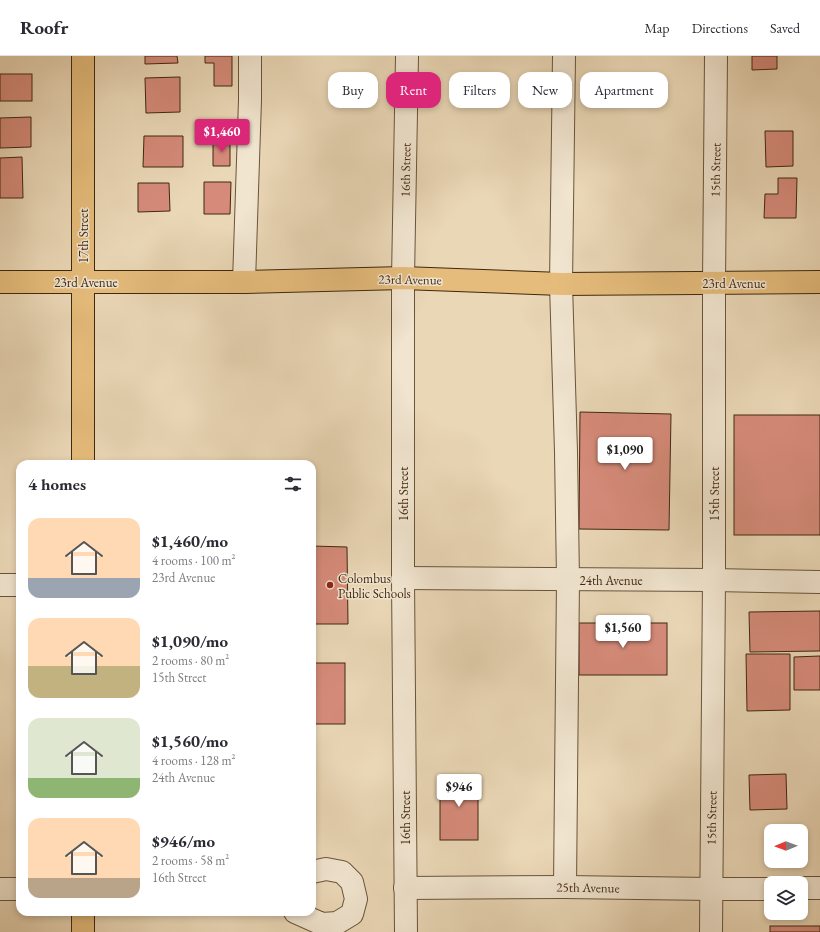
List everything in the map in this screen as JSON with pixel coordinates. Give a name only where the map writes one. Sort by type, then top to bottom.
[{"type":"main road","name":"17th Street","points":[[83,56],[83,460]]},
{"type":"main road","name":"23rd Avenue","points":[[0,282],[244,282],[403,278],[561,284],[820,282]]},
{"type":"main road","points":[[83,916],[83,932]]},
{"type":"street","points":[[244,282],[250,108],[250,56]]},
{"type":"street","name":"16th Street","points":[[406,932],[403,578],[403,278],[407,56]]},
{"type":"street","points":[[564,56],[561,284],[568,579],[565,887]]},
{"type":"street","name":"15th Street","points":[[711,932],[710,890],[714,580],[716,56]]},
{"type":"street","name":"24th Avenue","points":[[403,578],[820,582]]},
{"type":"street","points":[[0,585],[16,585]]},
{"type":"street","points":[[304,916],[322,924],[337,923],[352,914],[356,898],[352,882],[342,872],[326,869],[316,871]]},
{"type":"street","name":"25th Avenue","points":[[405,888],[565,887],[710,890],[764,889]]},
{"type":"street","points":[[808,888],[820,888]]},
{"type":"street","points":[[0,889],[16,889]]},
{"type":"building","points":[[145,56],[177,56],[178,63],[145,64]]},
{"type":"building","points":[[205,56],[232,56],[232,86],[214,86],[214,63],[205,63]]},
{"type":"building","points":[[752,56],[777,56],[777,69],[752,70]]},
{"type":"building","points":[[0,74],[32,74],[32,101],[0,101]]},
{"type":"building","points":[[180,77],[180,112],[146,113],[145,78]]},
{"type":"building","points":[[31,117],[31,147],[0,148],[0,118]]},
{"type":"building","points":[[765,131],[793,131],[793,166],[766,167]]},
{"type":"building","points":[[144,136],[183,136],[183,167],[143,167]]},
{"type":"building","points":[[230,140],[230,166],[213,166],[213,141]]},
{"type":"building","points":[[22,157],[23,198],[0,198],[0,158]]},
{"type":"building","points":[[778,178],[797,178],[796,218],[764,218],[765,194],[778,194]]},
{"type":"building","points":[[204,182],[231,182],[230,214],[204,214]]},
{"type":"building","points":[[138,183],[169,183],[170,211],[138,212]]},
{"type":"building","points":[[580,412],[671,414],[669,530],[579,529]]},
{"type":"building","points":[[734,415],[820,415],[820,535],[734,535]]},
{"type":"building","name":"Colombus Public Schools","points":[[316,546],[347,547],[348,624],[316,624]]},
{"type":"building","points":[[820,611],[820,651],[750,652],[749,612]]},
{"type":"building","points":[[579,623],[667,623],[667,675],[579,675]]},
{"type":"building","points":[[746,654],[790,654],[790,710],[747,711]]},
{"type":"building","points":[[820,656],[820,690],[794,690],[794,657]]},
{"type":"building","points":[[316,663],[345,663],[345,724],[316,724]]},
{"type":"building","points":[[786,774],[787,809],[750,810],[749,775]]},
{"type":"building","points":[[440,776],[478,776],[478,840],[440,840]]},
{"type":"building","points":[[770,926],[820,926],[820,932],[770,932]]},
{"type":"place","name":"Colombus Public Schools","points":[[330,585]]}]
